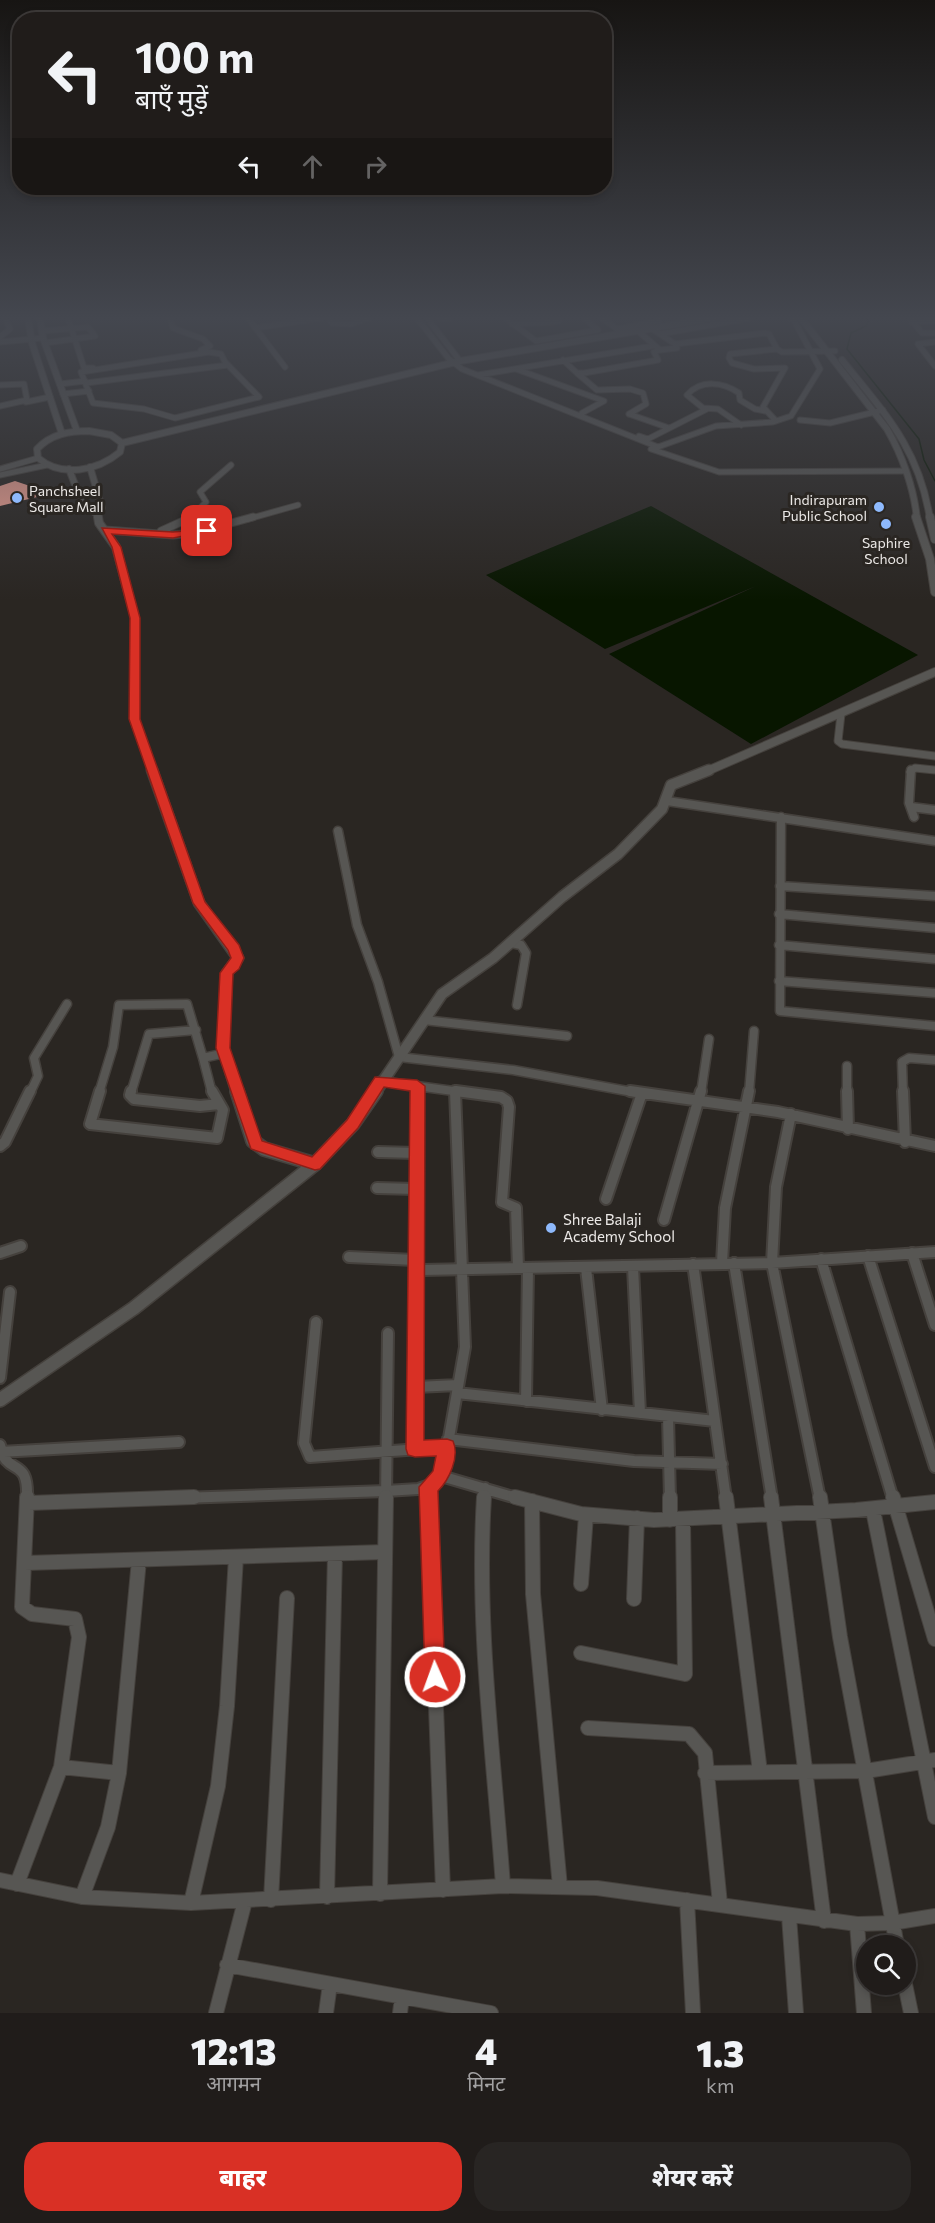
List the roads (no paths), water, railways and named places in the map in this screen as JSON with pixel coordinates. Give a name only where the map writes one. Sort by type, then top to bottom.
[{"type":"street","points":[[55,412],[62,434]]},
{"type":"street","points":[[70,412],[77,431]]},
{"type":"street","points":[[153,412],[176,418],[208,412]]},
{"type":"street","points":[[119,440],[215,412]]},
{"type":"street","points":[[46,465],[36,453],[40,445],[62,434],[97,431],[119,440],[235,412]]},
{"type":"street","points":[[561,412],[591,426],[719,472],[905,471]]},
{"type":"street","points":[[572,412],[658,447],[672,444],[717,426],[743,426],[776,420],[794,412]]},
{"type":"street","points":[[579,412],[648,439],[701,412]]},
{"type":"street","points":[[633,412],[629,414],[669,428]]},
{"type":"street","points":[[722,412],[743,426]]},
{"type":"street","points":[[766,412],[776,420]]},
{"type":"street","points":[[800,420],[830,423],[873,412],[895,443],[905,471],[915,501],[919,532],[930,559],[935,592]]},
{"type":"street","points":[[883,412],[899,432],[924,483],[935,539]]},
{"type":"street","points":[[2,471],[46,465],[69,470],[90,467],[116,457],[122,447],[119,440]]},
{"type":"street","points":[[2,471],[38,458]]},
{"type":"street","points":[[147,534],[173,528],[190,519],[206,501],[200,492],[231,465]]},
{"type":"street","points":[[90,467],[102,508],[98,516]]},
{"type":"street","points":[[69,470],[84,507],[90,514],[98,516],[116,547],[135,618],[134,719],[199,903],[234,949],[238,958],[234,966],[226,973],[225,1053],[256,1145],[315,1164]]},
{"type":"street","points":[[105,530],[173,535],[207,531],[298,505]]},
{"type":"street","points":[[0,1400],[134,1308],[315,1164],[353,1124],[380,1081],[442,994],[511,943],[562,897],[618,854],[667,801],[671,785],[744,757],[935,672]]},
{"type":"street","points":[[841,714],[838,741],[842,744],[935,756]]},
{"type":"street","points":[[914,818],[909,800],[910,771],[915,768],[935,770]]},
{"type":"street","points":[[667,801],[935,841]]},
{"type":"street","points":[[911,807],[935,810]]},
{"type":"street","points":[[781,817],[780,1011],[935,1026]]},
{"type":"street","points":[[338,831],[357,926],[378,982],[399,1057]]},
{"type":"street","points":[[780,886],[935,896]]},
{"type":"street","points":[[779,914],[935,928]]},
{"type":"street","points":[[511,943],[521,945],[526,952],[517,1005]]},
{"type":"street","points":[[779,945],[935,959]]},
{"type":"street","points":[[779,981],[935,993]]},
{"type":"street","points":[[0,1146],[5,1142],[38,1076],[34,1058],[67,1004]]},
{"type":"street","points":[[187,1004],[196,1030],[213,1096],[223,1110],[217,1138],[90,1124],[113,1047],[119,1005],[187,1004]]},
{"type":"street","points":[[424,1020],[567,1036]]},
{"type":"street","points":[[196,1030],[149,1034],[130,1095],[134,1099],[201,1106],[219,1104]]},
{"type":"street","points":[[754,1032],[748,1107],[725,1208],[728,1263],[774,1514],[824,1921]]},
{"type":"street","points":[[664,1220],[699,1103],[709,1039]]},
{"type":"street","points":[[203,1058],[225,1053]]},
{"type":"street","points":[[399,1057],[513,1070],[699,1103],[748,1107],[790,1114],[905,1142],[935,1146]]},
{"type":"street","points":[[905,1142],[902,1062],[909,1058],[935,1060]]},
{"type":"street","points":[[847,1066],[848,1129]]},
{"type":"street","points":[[380,1081],[501,1097],[507,1101],[509,1107],[502,1202],[516,1208],[523,1268],[526,1401]]},
{"type":"street","points":[[415,1449],[417,1086]]},
{"type":"street","points":[[29,1503],[386,1491],[428,1487],[441,1476],[465,1347],[455,1090]]},
{"type":"street","points":[[606,1199],[642,1093]]},
{"type":"street","points":[[790,1114],[776,1187],[772,1263],[823,1512],[840,1637],[895,1935]]},
{"type":"street","points":[[378,1152],[417,1153]]},
{"type":"street","points":[[377,1188],[416,1189]]},
{"type":"street","points":[[0,1253],[21,1246]]},
{"type":"street","points":[[349,1257],[416,1264],[422,1270],[772,1263],[935,1252]]},
{"type":"street","points":[[912,1253],[935,1325]]},
{"type":"street","points":[[868,1256],[935,1467]]},
{"type":"street","points":[[821,1259],[935,1639]]},
{"type":"street","points":[[693,1264],[722,1464],[760,1772]]},
{"type":"street","points":[[633,1267],[640,1413]]},
{"type":"street","points":[[586,1268],[602,1410]]},
{"type":"street","points":[[0,1378],[10,1292]]},
{"type":"street","points":[[316,1322],[304,1443],[310,1456],[316,1458],[386,1452],[448,1443],[634,1461],[722,1464]]},
{"type":"street","points":[[380,1894],[388,1333]]},
{"type":"street","points":[[416,1387],[457,1389],[526,1401],[715,1421]]},
{"type":"street","points":[[581,1653],[685,1674],[676,1520],[669,1462],[668,1416]]},
{"type":"street","points":[[0,1452],[179,1442]]},
{"type":"street","points":[[0,1445],[0,1452],[7,1464],[20,1467],[26,1472],[29,1503],[21,1602],[24,1611],[30,1614],[69,1615],[75,1618],[78,1626],[61,1767],[17,1884]]},
{"type":"street","points":[[441,1476],[586,1515],[637,1518],[729,1519],[774,1514],[897,1509],[935,1502]]},
{"type":"street","points":[[428,1487],[443,1890]]},
{"type":"street","points":[[485,1488],[481,1548],[484,1623],[503,1886]]},
{"type":"street","points":[[532,1501],[533,1594],[560,1887]]},
{"type":"street","points":[[873,1510],[929,1761],[935,1817]]},
{"type":"street","points":[[581,1584],[586,1515]]},
{"type":"street","points":[[634,1599],[637,1518]]},
{"type":"street","points":[[25,1563],[385,1552]]},
{"type":"street","points":[[327,1897],[335,1554]]},
{"type":"street","points":[[191,1903],[218,1786],[227,1706],[236,1557]]},
{"type":"street","points":[[82,1897],[108,1827],[120,1773],[140,1560]]},
{"type":"street","points":[[271,1900],[287,1598]]},
{"type":"street","points":[[588,1728],[689,1734],[705,1753],[705,1773],[720,1904]]},
{"type":"street","points":[[705,1773],[866,1771],[929,1761]]},
{"type":"street","points":[[61,1767],[120,1773]]},
{"type":"street","points":[[0,1880],[82,1897],[191,1903],[503,1886],[597,1888],[858,1924],[892,1923],[935,1916]]},
{"type":"street","points":[[687,1900],[693,2013]]},
{"type":"street","points":[[216,2013],[245,1901]]},
{"type":"street","points":[[789,1916],[796,2013]]},
{"type":"street","points":[[858,1924],[864,2013]]},
{"type":"street","points":[[227,1965],[466,2011],[491,2013]]},
{"type":"street","points":[[326,2013],[330,1984]]},
{"type":"street","points":[[907,1995],[911,2013]]},
{"type":"street","points":[[400,2013],[402,1997]]},
{"type":"waterway","points":[[897,412],[919,439],[924,460],[935,481]]},
{"type":"place","name":"Panchsheel Square Mall","points":[[17,498]]},
{"type":"place","name":"Indirapuram Public School","points":[[879,507]]},
{"type":"place","name":"Saphire School","points":[[886,524]]},
{"type":"place","name":"Shree Balaji Academy School","points":[[551,1228]]}]
